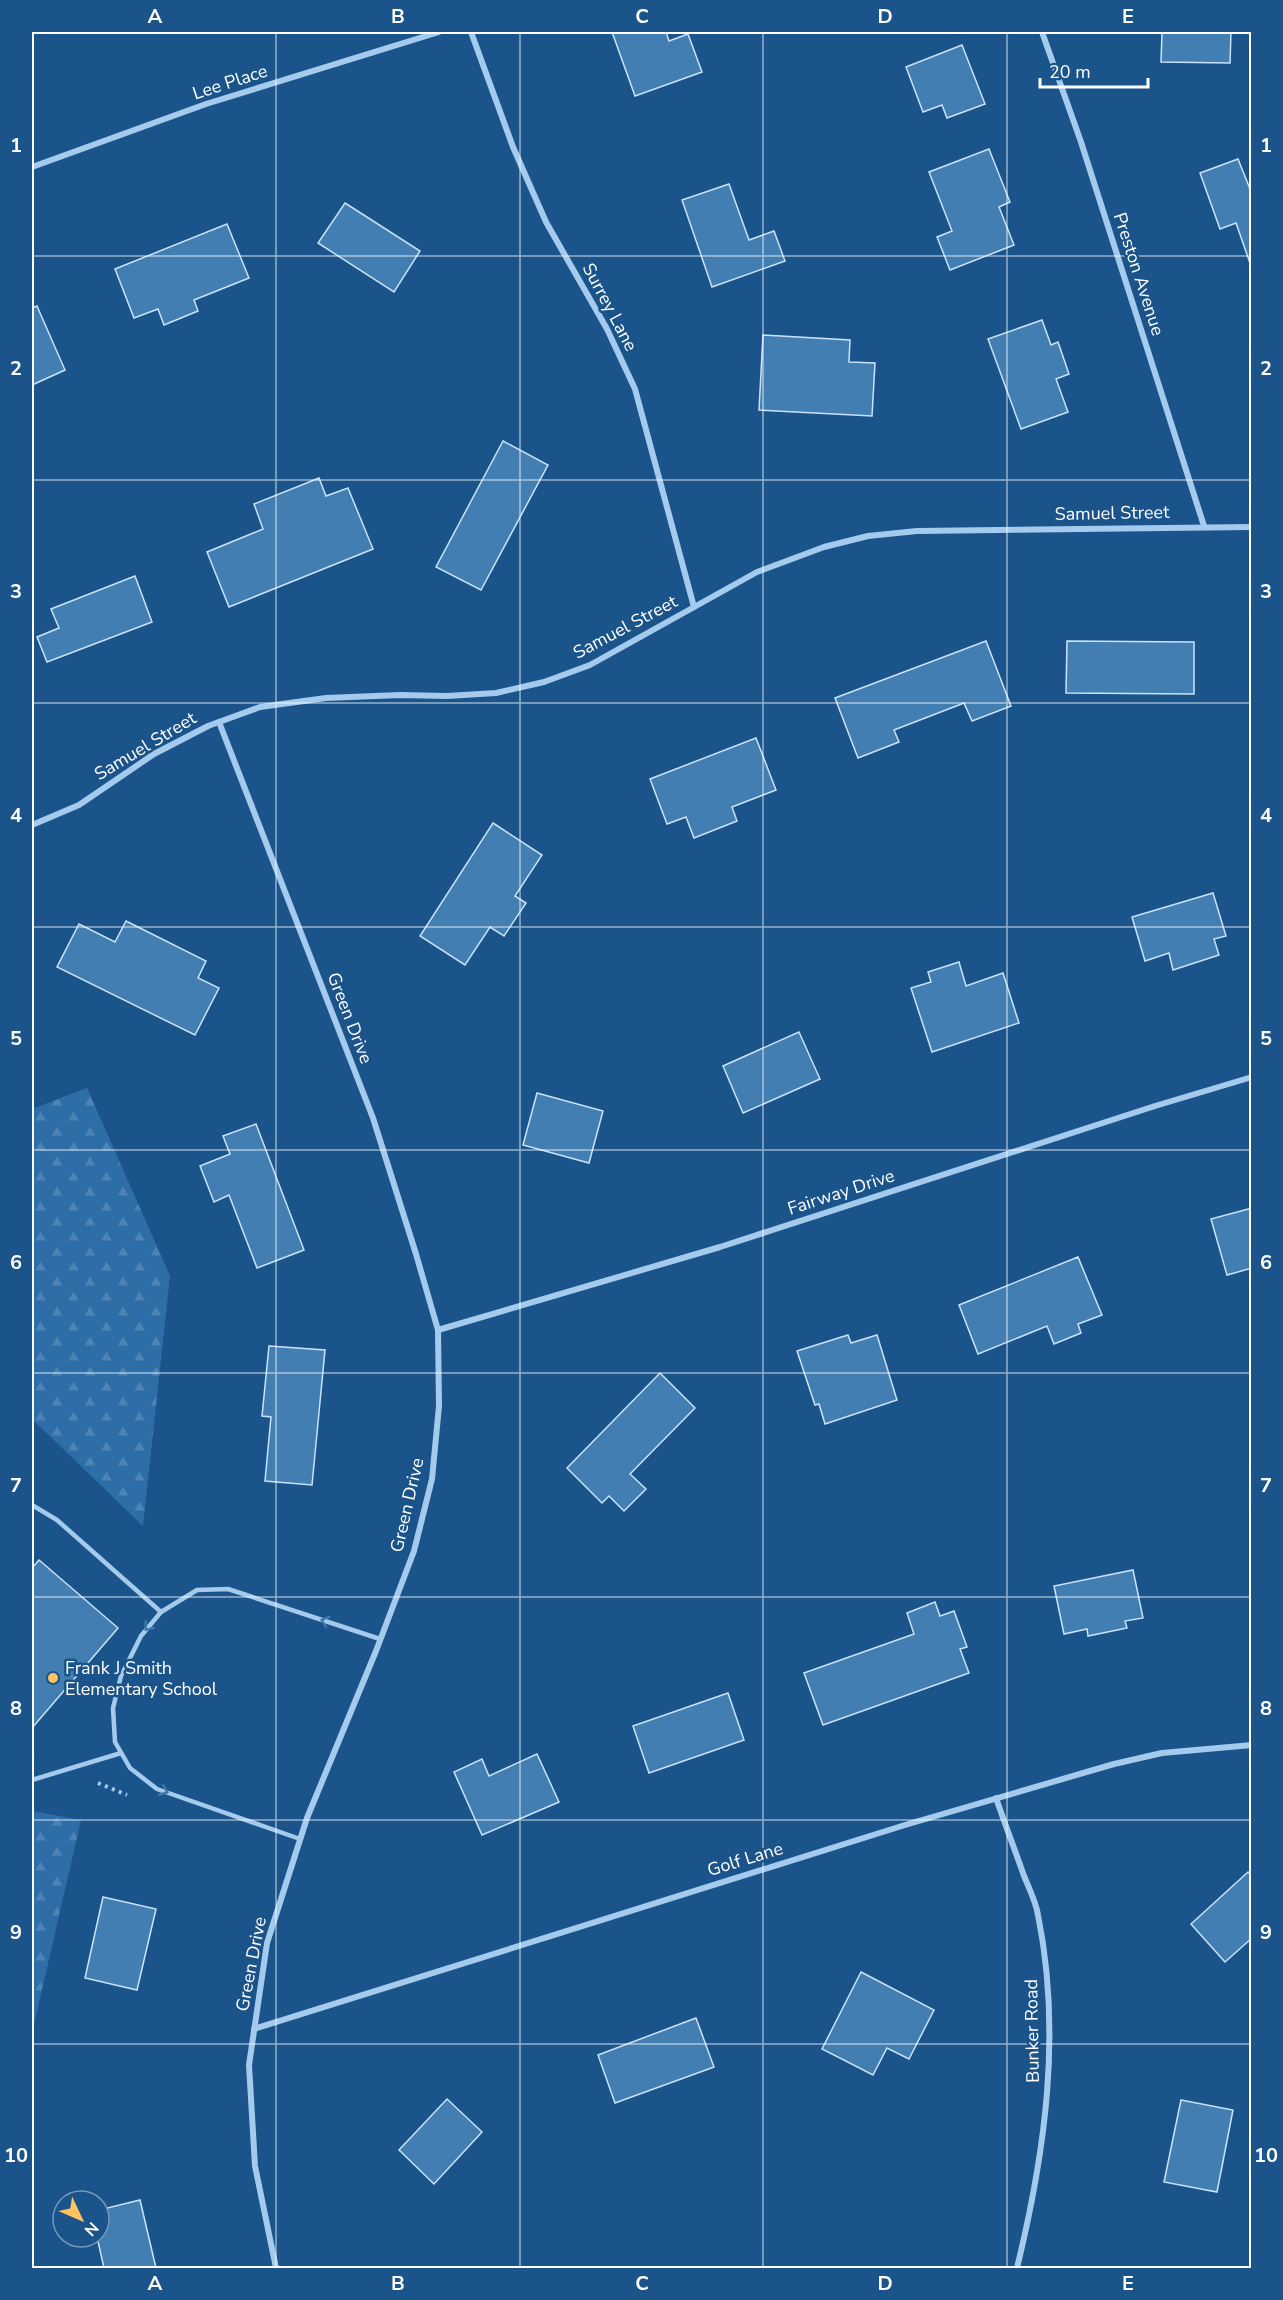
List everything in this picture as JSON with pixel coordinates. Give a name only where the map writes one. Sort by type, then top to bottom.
[{"type":"street","name":"Lee Place","points":[[32,167],[206,104],[439,32]]},
{"type":"street","name":"Surrey Lane","points":[[471,32],[513,147],[546,222],[607,329],[635,389],[694,607]]},
{"type":"street","name":"Preston Avenue","points":[[1042,32],[1081,142],[1204,526]]},
{"type":"street","name":"Samuel Street","points":[[32,825],[79,805],[154,754],[208,726],[260,707],[326,698],[496,693],[544,682],[590,665],[758,572],[824,547],[868,536],[918,531],[1251,527]]},
{"type":"street","name":"Green Drive","points":[[219,722],[373,1118],[438,1330],[439,1406],[432,1479],[414,1551],[300,1839],[267,1943],[249,2065],[255,2166],[276,2268]]},
{"type":"street","name":"Fairway Drive","points":[[438,1330],[720,1247],[1251,1077]]},
{"type":"street","name":"Golf Lane","points":[[254,2029],[882,1832],[1114,1764],[1162,1753],[1251,1745]]},
{"type":"street","name":"Bunker Road","points":[[996,1798],[1038,1913],[1048,1994],[1047,2109],[1017,2268]]},
{"type":"lane","points":[[32,1505],[57,1520],[160,1612]]},
{"type":"lane","points":[[300,1839],[157,1789],[130,1768],[114,1742],[112,1708],[121,1676],[141,1636],[160,1612],[197,1590],[228,1589],[380,1639]]},
{"type":"lane","points":[[32,1780],[122,1754]]},
{"type":"green space","points":[[87,1088],[170,1276],[143,1526],[32,1419],[32,1109]]},
{"type":"green space","points":[[32,1811],[81,1820],[32,2033]]},
{"type":"building","points":[[612,32],[666,32],[669,41],[688,34],[702,72],[635,96]]},
{"type":"building","points":[[1162,32],[1231,32],[1230,63],[1161,62]]},
{"type":"building","points":[[962,45],[985,104],[947,118],[942,105],[923,112],[906,67]]},
{"type":"building","points":[[989,149],[1010,202],[999,207],[1014,245],[950,270],[937,237],[952,231],[929,172]]},
{"type":"building","points":[[1238,159],[1252,194],[1251,266],[1236,223],[1220,229],[1200,173]]},
{"type":"building","points":[[729,184],[749,240],[774,231],[785,261],[712,287],[682,200]]},
{"type":"building","points":[[345,203],[420,251],[394,292],[318,243]]},
{"type":"building","points":[[227,224],[249,278],[194,300],[198,311],[164,325],[158,309],[134,318],[115,269]]},
{"type":"building","points":[[37,306],[65,370],[32,385],[32,308]]},
{"type":"building","points":[[1042,320],[1051,345],[1058,342],[1069,374],[1056,379],[1068,412],[1021,429],[988,339]]},
{"type":"building","points":[[763,335],[850,340],[849,362],[875,363],[872,416],[759,410]]},
{"type":"building","points":[[503,441],[548,465],[481,590],[436,567]]},
{"type":"building","points":[[319,478],[326,496],[348,488],[373,549],[229,607],[207,552],[263,529],[254,504]]},
{"type":"building","points":[[135,576],[152,622],[47,662],[37,637],[59,628],[51,609]]},
{"type":"building","points":[[986,641],[1011,706],[972,721],[964,703],[894,730],[899,742],[858,758],[835,698]]},
{"type":"building","points":[[1067,641],[1194,642],[1194,694],[1066,693]]},
{"type":"building","points":[[756,738],[776,790],[732,807],[737,821],[694,838],[686,817],[667,824],[650,779]]},
{"type":"building","points":[[493,823],[542,855],[515,896],[526,903],[504,936],[490,927],[465,965],[420,936]]},
{"type":"building","points":[[1213,893],[1226,936],[1214,939],[1219,955],[1173,970],[1169,953],[1145,961],[1132,917]]},
{"type":"building","points":[[126,921],[206,961],[198,978],[219,988],[195,1035],[57,967],[79,924],[115,942]]},
{"type":"building","points":[[959,962],[966,986],[1003,973],[1019,1023],[932,1052],[911,988],[931,982],[928,972]]},
{"type":"building","points":[[799,1032],[820,1079],[743,1113],[723,1066]]},
{"type":"building","points":[[537,1093],[603,1111],[589,1163],[523,1145]]},
{"type":"building","points":[[256,1124],[304,1250],[257,1268],[229,1195],[214,1202],[200,1166],[230,1154],[223,1136]]},
{"type":"building","points":[[1252,1208],[1252,1268],[1227,1275],[1211,1219]]},
{"type":"building","points":[[1078,1257],[1102,1315],[1078,1324],[1081,1333],[1054,1344],[1047,1326],[978,1354],[959,1305]]},
{"type":"building","points":[[848,1335],[851,1343],[877,1335],[897,1400],[825,1424],[819,1404],[815,1405],[797,1351]]},
{"type":"building","points":[[269,1346],[325,1350],[312,1485],[265,1481],[271,1417],[262,1416]]},
{"type":"building","points":[[660,1373],[695,1408],[630,1474],[646,1489],[624,1511],[609,1496],[602,1503],[567,1468]]},
{"type":"building","name":"Frank J Smith Elementary School","points":[[39,1560],[118,1628],[32,1728],[32,1568]]},
{"type":"building","points":[[1133,1570],[1143,1618],[1125,1621],[1127,1628],[1088,1636],[1087,1629],[1064,1634],[1054,1586]]},
{"type":"building","points":[[935,1602],[940,1616],[954,1611],[967,1647],[960,1649],[969,1673],[823,1725],[804,1673],[914,1634],[907,1613]]},
{"type":"building","points":[[728,1693],[744,1740],[649,1773],[633,1726]]},
{"type":"building","points":[[537,1754],[559,1802],[482,1835],[454,1772],[482,1759],[489,1776]]},
{"type":"building","points":[[1248,1872],[1252,1876],[1252,1938],[1225,1962],[1191,1924]]},
{"type":"building","points":[[103,1897],[156,1909],[137,1990],[85,1978]]},
{"type":"building","points":[[861,1972],[934,2010],[909,2059],[887,2048],[873,2075],[822,2049]]},
{"type":"building","points":[[696,2018],[714,2067],[615,2103],[598,2055]]},
{"type":"building","points":[[447,2099],[482,2132],[434,2184],[399,2150]]},
{"type":"building","points":[[1181,2100],[1233,2110],[1217,2192],[1164,2182]]},
{"type":"building","points":[[140,2200],[156,2268],[104,2268],[100,2249],[111,2249],[111,2207]]},
{"type":"place","name":"Frank J Smith Elementary School","points":[[53,1678]]}]
